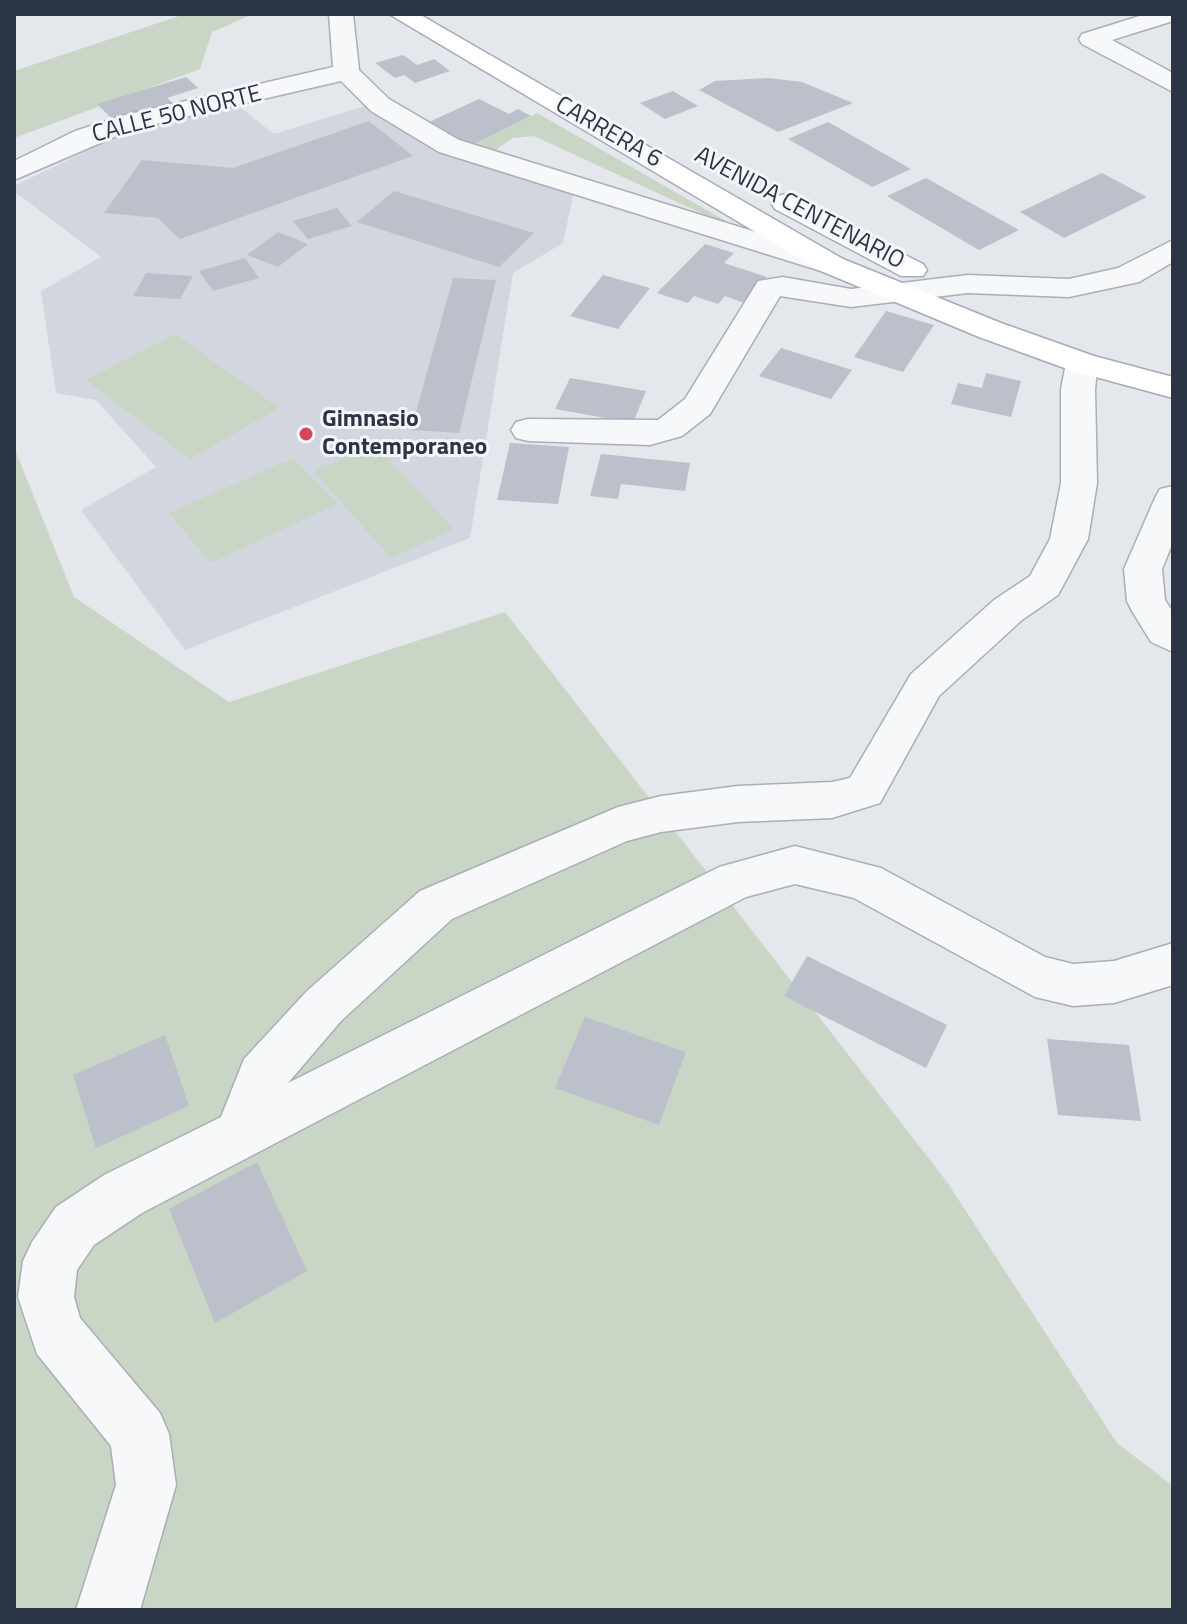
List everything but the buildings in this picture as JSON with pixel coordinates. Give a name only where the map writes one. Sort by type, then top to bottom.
[{"type":"main road","name":"CARRERA 6","points":[[401,14],[832,265],[990,330],[1082,363],[1173,388]]},
{"type":"main road","name":"AVENIDA CENTENARIO","points":[[443,14],[673,141]]},
{"type":"main road","name":"AVENIDA CENTENARIO","points":[[766,193],[945,287],[1057,329],[1173,365]]},
{"type":"street","points":[[341,14],[346,72],[380,105],[449,146],[832,265]]},
{"type":"street","points":[[1171,14],[1091,39],[1173,84]]},
{"type":"street","name":"CALLE 50 NORTE","points":[[14,172],[85,137],[125,123],[346,72]]},
{"type":"street","points":[[528,430],[650,434],[670,428],[698,406],[769,288],[783,286],[844,298],[945,287],[1069,288],[1128,275],[1173,249]]},
{"type":"street","points":[[241,1133],[262,1076],[324,1006],[436,905],[618,825],[722,806],[832,800],[865,791],[925,685],[1008,610],[1044,585],[1069,539],[1079,483],[1078,389],[1082,363]]},
{"type":"street","points":[[1173,498],[1143,569],[1146,601],[1165,632],[1173,638]]},
{"type":"street","points":[[108,1610],[146,1485],[139,1434],[57,1334],[46,1297],[51,1261],[75,1226],[123,1194],[735,881],[795,865],[865,882],[1035,976],[1073,985],[1114,982],[1173,964]]},
{"type":"shaded area","name":"Gimnasio Contemporaneo","points":[[236,104],[274,134],[365,106],[437,152],[574,191],[563,243],[513,273],[470,538],[185,650],[81,510],[156,467],[96,400],[56,393],[41,291],[101,257],[14,191],[14,186],[140,125]]},
{"type":"green space","points":[[185,14],[253,14],[212,32],[200,69],[14,138],[14,71]]},
{"type":"green space","points":[[537,113],[747,233],[713,226],[703,214],[534,136],[512,138],[492,153],[470,146]]},
{"type":"green space","points":[[175,334],[279,408],[190,459],[86,380]]},
{"type":"green space","points":[[375,445],[454,529],[391,558],[314,471]]},
{"type":"green space","points":[[14,447],[74,597],[229,702],[505,612],[947,1182],[1117,1443],[1173,1486],[1173,1610],[14,1610]]},
{"type":"green space","points":[[293,458],[337,504],[211,563],[169,513]]},
{"type":"place","name":"Gimnasio Contemporaneo","points":[[306,434]]}]
